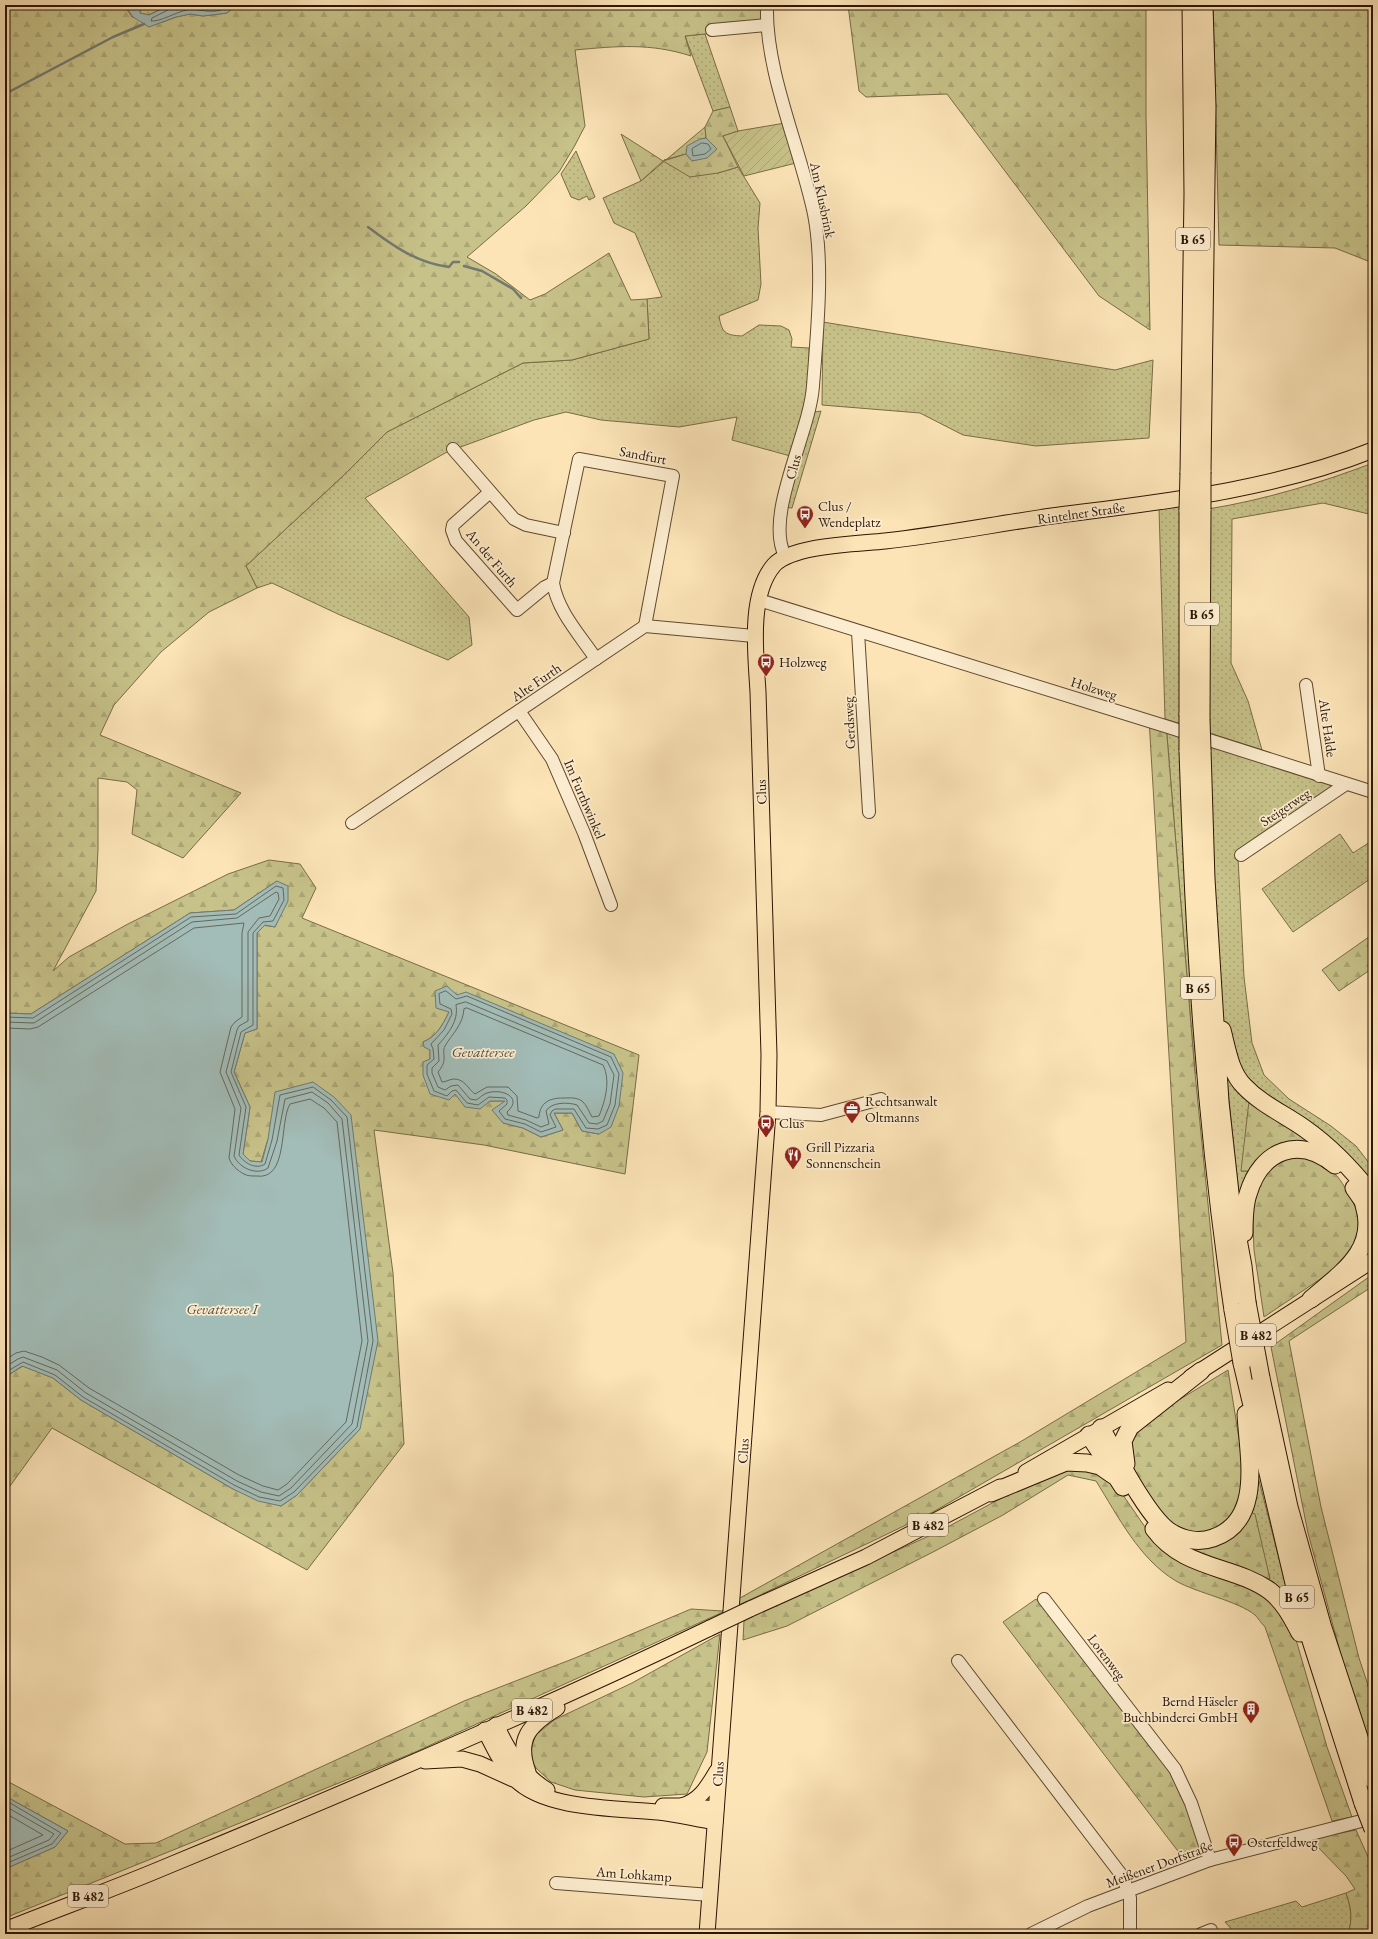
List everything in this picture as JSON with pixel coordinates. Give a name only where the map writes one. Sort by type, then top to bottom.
[{"type":"highway","name":"B 65","points":[[1192,5],[1196,473]]},
{"type":"highway","name":"B 65","points":[[1204,5],[1207,107],[1195,509],[1195,750],[1193,905],[1200,1015],[1220,1218],[1240,1306],[1251,1384],[1298,1600],[1316,1662],[1373,1829]]},
{"type":"highway","name":"B 65","points":[[1195,750],[1206,879],[1212,999],[1222,1125],[1231,1202],[1243,1266],[1240,1306],[1242,1363],[1251,1384],[1291,1514],[1323,1628],[1373,1780]]},
{"type":"highway","points":[[1212,999],[1231,1064],[1243,1086],[1259,1100],[1318,1139],[1336,1154],[1367,1192],[1373,1215]]},
{"type":"highway","points":[[1243,1266],[1244,1217],[1247,1195],[1264,1163],[1280,1153],[1298,1148],[1312,1151],[1323,1156],[1367,1192],[1369,1239],[1366,1249],[1358,1259],[1311,1299]]},
{"type":"highway","points":[[1122,1477],[1123,1441],[1130,1427],[1201,1371]]},
{"type":"highway","points":[[991,1493],[1066,1462],[1087,1462],[1100,1466],[1122,1477],[1169,1531],[1189,1540],[1198,1540],[1220,1535],[1229,1529],[1242,1511],[1249,1492],[1251,1384]]},
{"type":"highway","points":[[1095,1432],[1157,1534],[1173,1548],[1210,1567],[1258,1583],[1271,1592],[1282,1603],[1316,1662]]},
{"type":"main road","name":"Rintelner Straße","points":[[784,556],[813,549],[888,541],[1159,502],[1264,485],[1341,463],[1373,450]]},
{"type":"main road","name":"Clus","points":[[707,1934],[768,1112],[769,1040],[758,700],[754,636],[759,600],[765,582],[773,566],[784,556]]},
{"type":"main road","name":"B 482","points":[[5,1930],[178,1862],[415,1762],[490,1728],[569,1695],[750,1609],[866,1557],[991,1493],[1201,1371],[1373,1260]]},
{"type":"main road","points":[[569,1695],[560,1706],[538,1720],[527,1733],[523,1748],[524,1786],[561,1802],[715,1816]]},
{"type":"main road","points":[[490,1728],[496,1754],[523,1778]]},
{"type":"main road","points":[[415,1762],[462,1759],[523,1778],[560,1796],[623,1805],[682,1806],[715,1816]]},
{"type":"main road","points":[[682,1806],[691,1803],[703,1793],[718,1770]]},
{"type":"street","name":"Am Klusbrink","points":[[767,5],[766,25],[774,68],[814,214],[817,235],[819,260],[817,318],[813,388],[810,406]]},
{"type":"street","points":[[712,30],[766,25]]},
{"type":"street","name":"Clus","points":[[784,556],[781,549],[780,519],[785,493],[810,406]]},
{"type":"street","points":[[453,449],[490,492],[519,522],[564,533]]},
{"type":"street","name":"Sandfurt","points":[[596,659],[563,610],[558,600],[553,583],[579,459],[673,476],[645,626]]},
{"type":"street","name":"An der Furth","points":[[490,492],[453,525],[452,530],[456,542],[517,610],[545,587],[553,583]]},
{"type":"street","name":"Holzweg","points":[[759,600],[1373,792]]},
{"type":"street","points":[[645,626],[754,636]]},
{"type":"street","name":"Alte Furth","points":[[352,823],[645,626]]},
{"type":"street","name":"Gerdsweg","points":[[858,632],[869,812]]},
{"type":"street","name":"Alte Halde","points":[[1306,685],[1319,776]]},
{"type":"street","name":"Im Furthwinkel","points":[[519,711],[552,759],[584,833],[611,905]]},
{"type":"street","name":"Steigerweg","points":[[1241,855],[1346,784]]},
{"type":"street","points":[[768,1112],[821,1115],[881,1099]]},
{"type":"street","name":"Lorenweg","points":[[1044,1599],[1175,1769],[1191,1802],[1210,1860]]},
{"type":"street","points":[[958,1661],[1123,1877],[1130,1898],[1130,1934]]},
{"type":"street","name":"Meißener Dorfstraße","points":[[1031,1934],[1088,1906],[1127,1890],[1210,1860],[1373,1818]]},
{"type":"street","name":"Am Lohkamp","points":[[556,1883],[710,1895]]},
{"type":"green space","points":[[5,5],[129,5],[126,8],[132,17],[163,22],[190,14],[203,16],[227,13],[236,5],[764,5],[764,28],[685,36],[691,56],[648,47],[605,47],[575,50],[585,126],[559,172],[526,206],[467,257],[496,274],[530,300],[545,294],[609,253],[631,300],[647,299],[649,339],[572,360],[523,363],[387,432],[344,475],[246,566],[257,588],[209,612],[161,652],[114,705],[100,735],[241,793],[183,858],[132,834],[137,790],[127,782],[98,778],[98,849],[96,891],[53,971],[69,957],[126,925],[228,874],[269,860],[300,864],[316,888],[302,918],[639,1055],[625,1174],[484,1145],[374,1130],[393,1273],[404,1444],[307,1570],[52,1428],[5,1493],[5,1382],[10,1374],[23,1366],[53,1378],[81,1400],[233,1489],[281,1506],[297,1495],[360,1429],[268,1139],[261,1162],[250,1161],[243,1154],[250,1107],[234,1072],[245,1033],[257,1029],[257,933],[265,925],[275,927],[278,920],[277,881],[234,910],[190,913],[31,1014],[5,1013]],"holes":[[[449,1012],[599,1134],[582,1131],[572,1113],[554,1113],[563,1130],[541,1137],[523,1128],[503,1123],[506,1101],[490,1101],[455,1093],[430,1059],[430,1050],[423,1042],[428,1040],[439,1030]]]},
{"type":"green space","points":[[144,5],[170,5],[148,15],[140,13],[140,8]]},
{"type":"green space","points":[[848,5],[1146,5],[1146,114],[1150,330],[1099,296],[947,94],[866,97],[859,91]]},
{"type":"green space","points":[[1213,5],[1373,5],[1373,263],[1335,248],[1219,245]]},
{"type":"green space","points":[[705,34],[730,107],[713,111],[685,36]]},
{"type":"green space","points":[[730,107],[738,131],[723,136],[738,167],[718,173],[690,177],[663,161],[686,154],[692,161],[717,149],[706,138],[705,127],[713,111]]},
{"type":"green space","points":[[785,123],[796,163],[744,176],[723,136],[738,131]]},
{"type":"green space","points":[[705,127],[706,138],[700,139],[686,154],[667,159]]},
{"type":"green space","points":[[621,134],[663,161],[641,181]]},
{"type":"green space","points":[[576,151],[595,197],[589,200],[587,196],[579,200],[571,197],[561,174]]},
{"type":"green space","points":[[665,160],[718,173],[738,167],[760,203],[758,228],[761,284],[758,300],[719,316],[723,330],[728,334],[742,336],[759,325],[781,326],[789,330],[792,339],[791,347],[809,348],[809,413],[821,411],[792,508],[782,507],[794,457],[732,440],[737,417],[679,427],[601,420],[566,412],[534,420],[447,452],[365,498],[469,617],[472,645],[448,660],[340,615],[272,583],[257,588],[246,566],[344,475],[387,432],[523,363],[572,360],[649,339],[647,299],[662,297],[635,233],[614,223],[603,198],[641,181]]},
{"type":"green space","points":[[823,322],[1115,370],[1153,360],[1149,438],[1036,446],[963,435],[920,413],[822,405]]},
{"type":"green space","points":[[1373,463],[1373,515],[1323,503],[1232,519],[1231,663],[1248,701],[1262,750],[1209,733],[1208,509],[1250,501],[1292,490]]},
{"type":"green space","points":[[1181,505],[1181,724],[1165,719],[1159,508]]},
{"type":"green space","points":[[1149,719],[1166,724],[1195,1073],[1222,1345],[933,1512],[756,1597],[413,1753],[5,1918],[5,1869],[55,1847],[68,1831],[5,1796],[5,1780],[125,1844],[156,1843],[464,1701],[575,1658],[691,1609],[722,1611],[731,1603],[1020,1442],[1186,1342]]},
{"type":"green space","points":[[1166,724],[1346,783],[1238,857],[1244,977],[1252,1043],[1264,1075],[1289,1099],[1331,1126],[1356,1146],[1373,1168],[1373,1185],[1339,1147],[1241,1171],[1252,1171],[1240,1206],[1226,1071],[1195,1073]]},
{"type":"green space","points":[[1340,834],[1353,853],[1373,840],[1373,877],[1293,932],[1262,889]]},
{"type":"green space","points":[[1373,934],[1373,968],[1339,991],[1322,970]]},
{"type":"green space","points":[[1249,1101],[1269,1116],[1323,1150],[1310,1146],[1252,1171],[1241,1171]]},
{"type":"green space","points":[[1299,1155],[1323,1163],[1337,1176],[1348,1192],[1364,1227],[1353,1257],[1264,1317],[1254,1250],[1252,1194],[1276,1162]]},
{"type":"green space","points":[[1373,1274],[1373,1286],[1289,1341],[1321,1507],[1359,1658],[1373,1700],[1373,1755],[1354,1703],[1308,1533],[1271,1347]]},
{"type":"green space","points":[[1228,1370],[1245,1476],[1238,1509],[1226,1525],[1196,1535],[1181,1531],[1157,1512],[1131,1465],[1128,1441],[1141,1423]]},
{"type":"green space","points":[[1255,1465],[1291,1606],[1244,1570],[1270,1578],[1250,1512]]},
{"type":"green space","points":[[1093,1467],[1114,1482],[1145,1527],[1162,1547],[1250,1587],[1264,1595],[1279,1609],[1297,1643],[1327,1747],[1352,1817],[1332,1821],[1265,1627],[1255,1615],[1248,1610],[1176,1581],[1163,1572],[1140,1549],[1130,1536],[1096,1481],[1068,1475],[1003,1515],[935,1551],[787,1626],[743,1640],[744,1621],[760,1612],[940,1531],[1052,1471]]},
{"type":"green space","points":[[1250,1512],[1255,1514],[1270,1579],[1196,1556],[1184,1543]]},
{"type":"green space","points":[[1036,1599],[1171,1772],[1188,1805],[1201,1848],[1196,1861],[1187,1863],[1003,1622]]},
{"type":"green space","points":[[720,1634],[707,1752],[687,1794],[644,1797],[575,1790],[551,1782],[533,1764],[530,1749],[536,1735],[554,1720],[632,1683]]},
{"type":"green space","points":[[1356,1830],[1373,1868],[1373,1934],[1348,1934],[1351,1913],[1346,1893],[1355,1889],[1346,1876],[1310,1839]]},
{"type":"green space","points":[[1346,1893],[1351,1913],[1348,1934],[1236,1934],[1225,1922],[1296,1901],[1302,1907]]},
{"type":"water","points":[[129,5],[144,5],[140,8],[140,13],[149,15],[170,5],[236,5],[227,13],[203,16],[190,14],[176,17],[149,27],[133,17],[126,7]]},
{"type":"water","points":[[706,138],[717,149],[707,158],[692,161],[686,154],[687,146],[700,139]]},
{"type":"water","name":"Gevattersee I","points":[[277,881],[288,886],[288,901],[275,927],[265,925],[257,933],[257,1029],[245,1033],[234,1072],[250,1107],[243,1154],[250,1161],[262,1162],[268,1139],[275,1092],[313,1082],[334,1097],[351,1115],[378,1341],[360,1429],[297,1495],[281,1506],[258,1501],[233,1489],[81,1400],[53,1378],[22,1366],[10,1374],[5,1382],[5,1013],[31,1014],[190,913],[234,910]]},
{"type":"water","name":"Gevattersee","points":[[447,986],[457,995],[466,992],[614,1054],[623,1073],[619,1106],[611,1127],[599,1134],[582,1131],[572,1113],[554,1113],[563,1130],[541,1137],[523,1128],[503,1123],[492,1110],[505,1101],[490,1101],[480,1109],[465,1107],[455,1094],[449,1100],[430,1094],[423,1075],[423,1062],[430,1059],[430,1050],[424,1047],[423,1042],[432,1037],[439,1030],[449,1012],[436,1008],[435,991]]},
{"type":"water","points":[[5,1796],[68,1831],[55,1847],[5,1869]]},
{"type":"waterway","points":[[5,94],[113,37],[144,24]]},
{"type":"waterway","points":[[368,227],[396,247],[426,262],[449,267],[453,262],[459,262]]},
{"type":"waterway","points":[[464,266],[482,271],[513,289],[521,298]]},
{"type":"place","name":"Clus / Wendeplatz","points":[[805,529]]},
{"type":"place","name":"Holzweg","points":[[766,677]]},
{"type":"place","name":"Rechtsanwalt Oltmanns","points":[[852,1124]]},
{"type":"place","name":"Clus","points":[[766,1138]]},
{"type":"place","name":"Grill Pizzaria Sonnenschein","points":[[793,1170]]},
{"type":"place","name":"Bernd Häseler Buchbinderei GmbH","points":[[1251,1724]]},
{"type":"place","name":"Osterfeldweg","points":[[1234,1857]]}]
